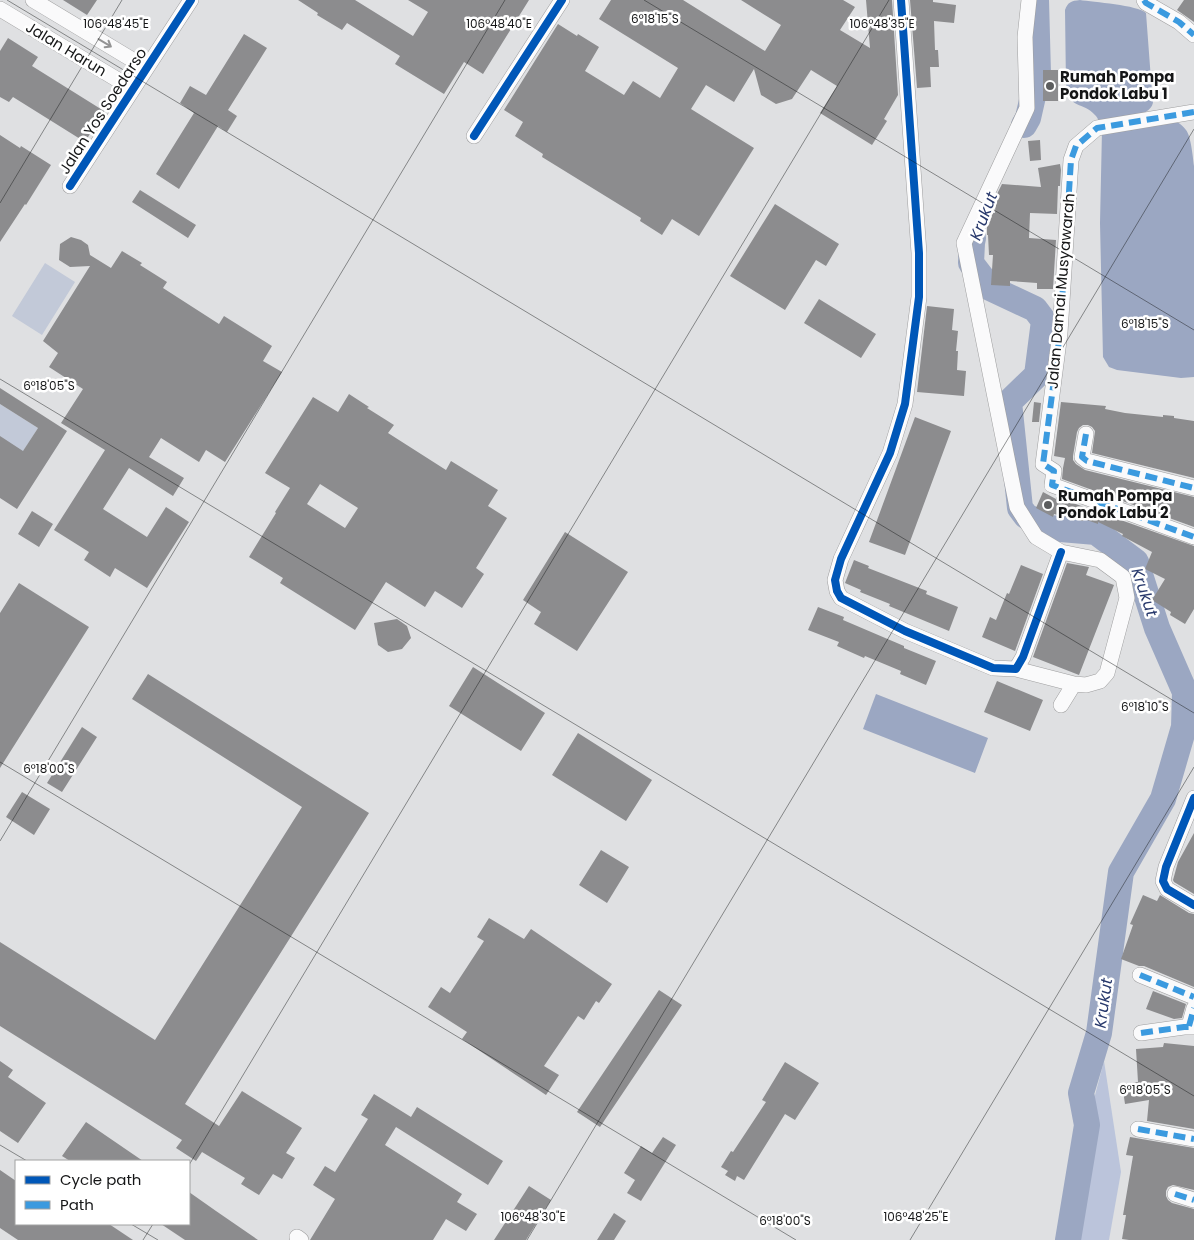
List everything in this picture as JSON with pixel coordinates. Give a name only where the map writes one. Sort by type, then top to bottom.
[{"type":"street","name":"Jalan Harun","points":[[33,0],[146,68]]},
{"type":"street","name":"Jalan Yos Soedarso","points":[[70,186],[191,0]]},
{"type":"street","points":[[474,136],[562,0]]},
{"type":"street","points":[[901,0],[918,253],[919,297],[905,404],[890,453],[841,559],[835,580],[837,591],[841,598],[905,631],[993,668],[1016,669],[1074,684],[1086,685],[1100,681],[1107,673],[1127,598],[1123,577],[1100,560],[1060,552],[1036,537],[1017,506],[964,243],[1027,108],[1025,37],[1029,0]]},
{"type":"street","points":[[1144,0],[1194,34]]},
{"type":"street","name":"Jalan Harun","points":[[0,9],[133,89]]},
{"type":"street","name":"Jalan Damai Musyawarah","points":[[1194,112],[1101,127],[1076,146],[1071,160],[1060,333],[1043,464],[1054,471],[1052,485],[1194,537]]},
{"type":"street","points":[[1086,434],[1082,457],[1087,461],[1194,488]]},
{"type":"street","points":[[1016,669],[1023,657],[1060,552]]},
{"type":"street","points":[[1061,705],[1074,684]]},
{"type":"street","points":[[1194,798],[1166,867],[1163,881],[1167,889],[1194,904]]},
{"type":"street","points":[[1140,975],[1194,997]]},
{"type":"street","points":[[1141,1033],[1192,1027],[1194,1008]]},
{"type":"street","points":[[1138,1129],[1194,1139]]},
{"type":"street","points":[[1175,1194],[1194,1200]]},
{"type":"shaded area","points":[[1080,0],[1125,6],[1146,13],[1153,102],[1148,110],[1137,117],[1164,118],[1176,122],[1182,125],[1189,137],[1194,166],[1194,377],[1181,378],[1117,370],[1109,367],[1103,357],[1100,223],[1102,130],[1095,115],[1070,99],[1066,86],[1065,10],[1070,2]]},
{"type":"shaded area","points":[[45,263],[75,282],[42,335],[12,316]]},
{"type":"shaded area","points":[[0,404],[38,428],[10,472],[0,436]]},
{"type":"shaded area","points":[[876,694],[988,738],[975,773],[863,729]]},
{"type":"shaded area","points":[[1104,1061],[1121,1172],[1109,1240],[1057,1240]]},
{"type":"building","points":[[63,0],[97,0],[87,15]]},
{"type":"building","points":[[298,0],[355,0],[413,36],[428,12],[408,0],[529,0],[483,74],[464,62],[444,94],[395,64],[400,56],[347,23],[342,30],[317,15],[318,13]]},
{"type":"building","points":[[611,0],[683,0],[765,51],[781,25],[741,0],[843,0],[855,7],[840,30],[870,48],[866,0],[892,0],[898,95],[884,119],[887,121],[872,145],[820,113],[837,86],[811,70],[792,99],[776,104],[761,95],[754,69],[734,102],[706,85],[691,109],[754,148],[699,236],[672,219],[662,235],[640,221],[641,218],[542,157],[543,154],[515,136],[523,122],[504,110],[558,24],[599,47],[585,71],[624,95],[633,81],[660,98],[678,68],[599,19]]},
{"type":"building","points":[[910,0],[933,0],[933,2],[956,5],[954,23],[934,21],[935,50],[938,50],[939,67],[930,67],[931,87],[917,88]]},
{"type":"building","points":[[1184,0],[1194,0],[1194,22],[1177,10]]},
{"type":"building","points":[[244,34],[267,48],[228,110],[237,116],[227,132],[218,126],[179,189],[156,174],[194,113],[180,103],[190,86],[206,95]]},
{"type":"building","points":[[8,38],[38,57],[32,66],[104,111],[85,142],[13,97],[9,102],[0,97],[0,51]]},
{"type":"building","name":"Rumah Pompa Pondok Labu 1","points":[[1043,70],[1058,70],[1058,101],[1043,101]]},
{"type":"building","points":[[0,135],[51,165],[0,242]]},
{"type":"building","points":[[1040,140],[1041,160],[1030,161],[1028,141]]},
{"type":"building","points":[[1060,164],[1057,214],[1030,213],[1029,238],[1056,240],[1053,289],[1037,289],[1037,283],[1010,281],[1010,286],[991,285],[993,255],[989,255],[987,216],[988,213],[995,213],[996,196],[1002,184],[1041,187],[1038,168]]},
{"type":"building","points":[[140,190],[196,225],[188,238],[132,202]]},
{"type":"building","points":[[775,204],[839,244],[826,266],[816,260],[785,310],[730,276]]},
{"type":"building","points":[[71,237],[81,240],[88,245],[90,255],[111,268],[122,251],[167,282],[163,288],[219,324],[224,316],[272,346],[263,361],[282,372],[225,462],[206,450],[199,462],[161,438],[149,457],[184,478],[173,496],[129,468],[103,509],[147,537],[166,507],[189,522],[147,588],[115,568],[110,577],[84,560],[89,552],[54,530],[105,450],[61,423],[83,389],[49,367],[58,353],[43,341],[90,266],[70,267],[59,260],[60,244]]},
{"type":"building","points":[[819,299],[876,334],[861,358],[804,323]]},
{"type":"building","points":[[927,306],[954,309],[952,330],[958,331],[957,370],[966,371],[964,396],[917,392]]},
{"type":"building","points":[[0,388],[67,431],[17,509],[0,498],[0,436],[23,451],[38,428],[0,404]]},
{"type":"building","points":[[349,394],[394,425],[388,433],[446,470],[451,461],[498,490],[488,506],[507,518],[476,568],[484,574],[462,608],[435,591],[425,607],[386,582],[355,630],[280,583],[283,578],[249,557],[290,488],[265,473],[313,397],[338,412]],"holes":[[[320,484],[358,508],[345,528],[307,504]]]},
{"type":"building","points":[[1034,402],[1041,403],[1039,422],[1032,422]]},
{"type":"building","points":[[1061,402],[1106,406],[1105,409],[1125,413],[1163,417],[1163,415],[1174,416],[1174,418],[1194,421],[1194,478],[1092,453],[1095,431],[1088,425],[1083,425],[1077,432],[1073,460],[1085,470],[1194,497],[1194,527],[1062,479],[1065,458],[1054,456]]},
{"type":"building","points":[[915,417],[951,431],[905,555],[869,542]]},
{"type":"building","points":[[1043,492],[1056,499],[1056,497],[1194,546],[1194,609],[1185,624],[1170,615],[1171,612],[1152,600],[1165,579],[1145,569],[1152,552],[1122,536],[1123,534],[1098,522],[1098,524],[1084,519],[1083,521],[1054,514],[1053,517],[1036,508]]},
{"type":"building","points":[[32,511],[53,524],[39,547],[18,534]]},
{"type":"building","points":[[565,532],[628,572],[577,651],[534,624],[541,612],[523,600]]},
{"type":"building","points":[[854,560],[869,566],[868,568],[927,591],[926,594],[958,607],[949,631],[889,606],[890,604],[860,592],[861,590],[845,583]]},
{"type":"building","points":[[1067,563],[1089,567],[1086,575],[1114,585],[1079,675],[1033,657]]},
{"type":"building","points":[[1021,565],[1043,574],[1015,651],[982,637],[990,617],[996,620]]},
{"type":"building","points":[[19,583],[89,627],[0,768],[0,613]]},
{"type":"building","points":[[818,607],[844,617],[843,620],[936,661],[926,685],[900,674],[901,671],[837,646],[839,642],[808,630]]},
{"type":"building","points":[[397,619],[407,626],[411,638],[402,649],[388,652],[378,645],[374,623]]},
{"type":"building","points":[[473,667],[545,713],[521,751],[449,706]]},
{"type":"building","points":[[148,674],[369,813],[185,1104],[219,1126],[242,1091],[302,1128],[286,1153],[295,1158],[282,1179],[273,1174],[259,1195],[241,1184],[245,1178],[202,1152],[196,1161],[176,1148],[182,1140],[0,1026],[0,942],[155,1040],[302,807],[132,699]]},
{"type":"building","points":[[997,681],[1043,700],[1030,731],[984,712]]},
{"type":"building","points":[[82,727],[97,737],[62,792],[47,783]]},
{"type":"building","points":[[578,733],[652,780],[626,821],[552,775]]},
{"type":"building","points":[[22,792],[50,809],[34,835],[6,817]]},
{"type":"building","points":[[1194,833],[1194,894],[1173,880],[1178,862]]},
{"type":"building","points":[[601,850],[629,867],[607,903],[579,885]]},
{"type":"building","points":[[1143,895],[1157,901],[1160,895],[1189,913],[1194,914],[1194,987],[1144,966],[1121,959],[1133,925],[1130,924]]},
{"type":"building","points":[[489,918],[524,939],[531,929],[612,984],[599,1003],[596,1001],[584,1020],[578,1016],[544,1066],[559,1075],[546,1095],[462,1039],[467,1032],[428,1007],[441,987],[450,993],[484,941],[477,937]]},
{"type":"building","points":[[659,990],[682,1005],[600,1127],[577,1112]]},
{"type":"building","points":[[1153,991],[1186,1004],[1182,1018],[1174,1019],[1146,1009]]},
{"type":"building","points":[[1164,1043],[1194,1046],[1194,1129],[1147,1121],[1149,1100],[1125,1104],[1122,1084],[1138,1082],[1136,1049],[1163,1047]]},
{"type":"building","points":[[0,1061],[13,1070],[8,1077],[46,1103],[18,1143],[0,1131]]},
{"type":"building","points":[[785,1062],[819,1083],[795,1120],[785,1114],[744,1180],[737,1176],[735,1181],[725,1175],[728,1171],[721,1167],[766,1102],[762,1100]]},
{"type":"building","points":[[374,1094],[411,1117],[417,1107],[503,1161],[488,1185],[396,1127],[385,1145],[462,1194],[457,1202],[477,1214],[466,1231],[446,1219],[433,1240],[310,1240],[335,1199],[313,1185],[325,1166],[335,1172],[368,1119],[361,1115]]},
{"type":"building","points":[[86,1122],[142,1160],[68,1160],[62,1156]]},
{"type":"building","points":[[663,1137],[676,1145],[641,1201],[627,1193],[635,1180],[624,1173],[641,1146],[652,1153]]},
{"type":"building","points":[[1130,1137],[1194,1148],[1194,1190],[1173,1185],[1168,1187],[1166,1196],[1172,1203],[1194,1209],[1194,1240],[1122,1239],[1126,1215],[1123,1215],[1133,1156],[1126,1155]]},
{"type":"building","points":[[0,1170],[15,1180],[15,1225],[110,1225],[133,1240],[18,1240],[0,1228]]},
{"type":"building","points":[[529,1186],[551,1200],[526,1240],[494,1240]]},
{"type":"building","points":[[190,1193],[258,1240],[185,1240],[162,1225],[190,1225]]},
{"type":"building","points":[[614,1213],[626,1221],[614,1240],[597,1240]]},
{"type":"waterway","name":"Krukut","points":[[1024,125],[1028,118],[1038,74],[1036,0]]},
{"type":"waterway","name":"Krukut","points":[[973,238],[971,263],[990,288],[1035,309],[1044,321],[1037,375],[1009,402],[1020,508],[1026,516],[1049,528],[1096,532],[1136,562],[1157,628],[1185,692],[1184,727],[1163,799],[1121,872],[1099,1033],[1081,1093],[1087,1125],[1068,1240]]},
{"type":"marked path","points":[[1144,0],[1179,22],[1194,35]]},
{"type":"marked path","points":[[1194,112],[1097,128],[1076,146],[1071,160],[1060,333],[1043,464],[1054,471],[1052,485],[1194,537]]},
{"type":"marked path","points":[[1086,434],[1082,457],[1087,461],[1194,488]]},
{"type":"marked path","points":[[1140,975],[1194,997]]},
{"type":"marked path","points":[[1189,1026],[1194,1008]]},
{"type":"marked path","points":[[1141,1033],[1194,1027]]},
{"type":"marked path","points":[[1138,1129],[1194,1139]]},
{"type":"marked path","points":[[1175,1194],[1194,1200]]},
{"type":"cycle path","points":[[70,186],[191,0]]},
{"type":"cycle path","points":[[474,136],[562,0]]},
{"type":"cycle path","points":[[901,0],[919,253],[919,297],[905,404],[890,453],[841,559],[835,580],[837,591],[841,598],[905,631],[993,668],[1016,669],[1023,657],[1061,552]]},
{"type":"cycle path","points":[[1194,798],[1166,867],[1163,881],[1167,889],[1194,905]]},
{"type":"place","name":"Rumah Pompa Pondok Labu 1","points":[[1050,86]]},
{"type":"place","name":"Rumah Pompa Pondok Labu 2","points":[[1048,505]]}]
